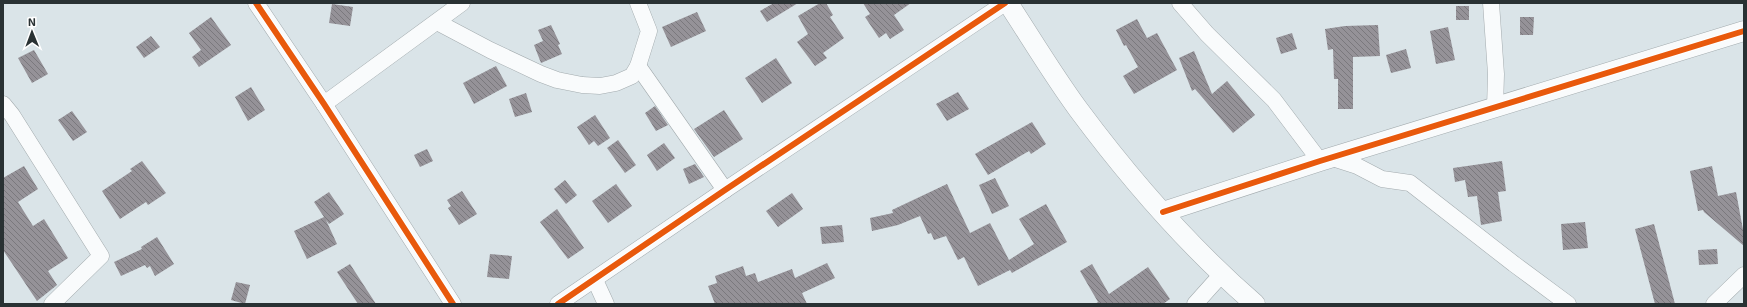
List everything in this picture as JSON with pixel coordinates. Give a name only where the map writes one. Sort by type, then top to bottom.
[{"type":"street","points":[[256,3],[324,104],[453,304]]},
{"type":"street","points":[[324,104],[462,3]]},
{"type":"street","points":[[437,22],[490,50],[556,80],[582,85],[600,86],[616,83],[632,76],[638,66],[649,31],[638,3]]},
{"type":"street","points":[[558,304],[725,190],[1006,3],[1077,108],[1118,161],[1221,275],[1255,304]]},
{"type":"street","points":[[1180,3],[1207,34],[1274,100],[1326,159],[1356,166],[1382,179],[1410,183],[1568,304]]},
{"type":"street","points":[[1490,3],[1496,74],[1495,108]]},
{"type":"street","points":[[1163,212],[1326,159],[1744,31]]},
{"type":"street","points":[[638,66],[725,190]]},
{"type":"street","points":[[3,104],[101,256],[52,304]]},
{"type":"street","points":[[1195,304],[1221,275]]},
{"type":"street","points":[[1714,304],[1744,275]]},
{"type":"street","points":[[595,280],[606,304]]},
{"type":"building","points":[[774,3],[798,3],[767,22],[760,11]]},
{"type":"building","points":[[820,3],[826,3],[833,15],[830,17],[844,38],[823,53],[827,58],[815,66],[797,42],[808,34],[798,16]]},
{"type":"building","points":[[863,3],[911,3],[894,15],[904,30],[890,39],[886,33],[879,38],[865,17],[870,14]]},
{"type":"building","points":[[332,4],[353,7],[350,26],[329,23]]},
{"type":"building","points":[[1456,6],[1469,6],[1469,20],[1456,20]]},
{"type":"building","points":[[697,12],[706,31],[671,47],[662,27]]},
{"type":"building","points":[[211,17],[231,45],[199,67],[192,57],[201,50],[189,33]]},
{"type":"building","points":[[1520,17],[1534,17],[1533,35],[1520,35]]},
{"type":"building","points":[[1137,19],[1147,38],[1157,33],[1177,70],[1134,94],[1123,76],[1138,67],[1126,45],[1124,46],[1116,30]]},
{"type":"building","points":[[551,25],[560,44],[558,45],[562,54],[541,63],[534,45],[543,41],[538,30]]},
{"type":"building","points":[[1378,25],[1380,56],[1353,57],[1353,109],[1338,109],[1338,79],[1334,79],[1333,49],[1328,50],[1325,29],[1345,26]]},
{"type":"building","points":[[1448,27],[1455,60],[1436,64],[1430,31]]},
{"type":"building","points":[[1292,33],[1297,49],[1281,54],[1276,38]]},
{"type":"building","points":[[151,36],[160,47],[144,58],[136,47]]},
{"type":"building","points":[[1406,49],[1411,68],[1391,73],[1386,55]]},
{"type":"building","points":[[34,50],[48,74],[32,83],[18,58]]},
{"type":"building","points":[[1194,51],[1212,94],[1227,81],[1255,115],[1233,133],[1195,89],[1192,91],[1179,58]]},
{"type":"building","points":[[776,58],[792,83],[762,103],[745,78]]},
{"type":"building","points":[[496,66],[507,86],[474,104],[463,83]]},
{"type":"building","points":[[251,87],[265,110],[248,121],[235,97]]},
{"type":"building","points":[[958,92],[969,109],[947,121],[936,104]]},
{"type":"building","points":[[526,93],[532,112],[515,117],[509,99]]},
{"type":"building","points":[[655,106],[668,125],[656,131],[645,113]]},
{"type":"building","points":[[724,110],[743,139],[714,157],[694,129]]},
{"type":"building","points":[[72,111],[87,132],[73,141],[58,120]]},
{"type":"building","points":[[595,115],[610,138],[598,146],[594,141],[589,145],[577,127]]},
{"type":"building","points":[[1032,122],[1046,144],[1031,154],[1029,151],[988,175],[975,154]]},
{"type":"building","points":[[618,140],[636,165],[625,173],[607,148]]},
{"type":"building","points":[[664,143],[675,158],[657,171],[647,155]]},
{"type":"building","points":[[427,149],[433,161],[420,167],[414,155]]},
{"type":"building","points":[[142,161],[166,193],[148,205],[146,202],[120,219],[102,191],[132,171],[130,169]]},
{"type":"building","points":[[1502,161],[1506,191],[1498,192],[1502,221],[1481,225],[1477,196],[1468,197],[1465,180],[1455,182],[1453,168]]},
{"type":"building","points":[[695,164],[704,177],[689,184],[683,169]]},
{"type":"building","points":[[24,166],[38,189],[18,202],[33,226],[44,219],[68,258],[48,271],[57,285],[37,301],[3,250],[3,178]]},
{"type":"building","points":[[1712,166],[1718,196],[1736,192],[1744,235],[1744,246],[1703,210],[1698,211],[1690,171]]},
{"type":"building","points":[[995,178],[1009,206],[992,214],[979,185]]},
{"type":"building","points":[[565,180],[577,195],[566,204],[554,189]]},
{"type":"building","points":[[616,184],[632,206],[608,223],[592,201]]},
{"type":"building","points":[[947,184],[970,233],[990,223],[1009,260],[1034,244],[1019,219],[1046,204],[1067,242],[1012,273],[1010,270],[978,286],[964,257],[958,260],[946,236],[934,240],[931,233],[928,234],[920,216],[898,225],[872,231],[870,218],[893,213],[892,210]]},
{"type":"building","points":[[462,191],[477,214],[459,225],[448,208],[451,206],[447,200]]},
{"type":"building","points":[[329,192],[344,214],[329,224],[326,220],[337,244],[307,259],[294,231],[324,217],[314,202]]},
{"type":"building","points":[[792,193],[803,209],[778,227],[766,211]]},
{"type":"building","points":[[557,209],[584,248],[568,259],[540,222]]},
{"type":"building","points":[[1585,222],[1588,248],[1563,250],[1561,224]]},
{"type":"building","points":[[1654,224],[1675,304],[1655,304],[1635,229]]},
{"type":"building","points":[[842,225],[844,242],[822,244],[820,227]]},
{"type":"building","points":[[157,237],[174,264],[155,276],[150,266],[147,268],[145,265],[121,276],[114,262],[142,249],[141,247]]},
{"type":"building","points":[[1717,249],[1718,264],[1699,265],[1698,250]]},
{"type":"building","points":[[490,254],[512,256],[509,279],[487,277]]},
{"type":"building","points":[[827,263],[835,278],[802,293],[807,304],[715,304],[708,286],[717,283],[715,276],[743,266],[746,276],[755,273],[758,282],[792,269],[795,278]]},
{"type":"building","points":[[350,264],[376,304],[358,304],[337,272]]},
{"type":"building","points":[[1092,264],[1109,294],[1148,267],[1170,299],[1163,304],[1095,304],[1098,302],[1080,271]]},
{"type":"building","points":[[236,282],[250,285],[245,304],[231,300]]},
{"type":"cycle path","points":[[256,3],[324,104],[453,304]]},
{"type":"cycle path","points":[[558,304],[725,190],[1005,3]]},
{"type":"cycle path","points":[[1163,212],[1320,161],[1744,31]]}]
